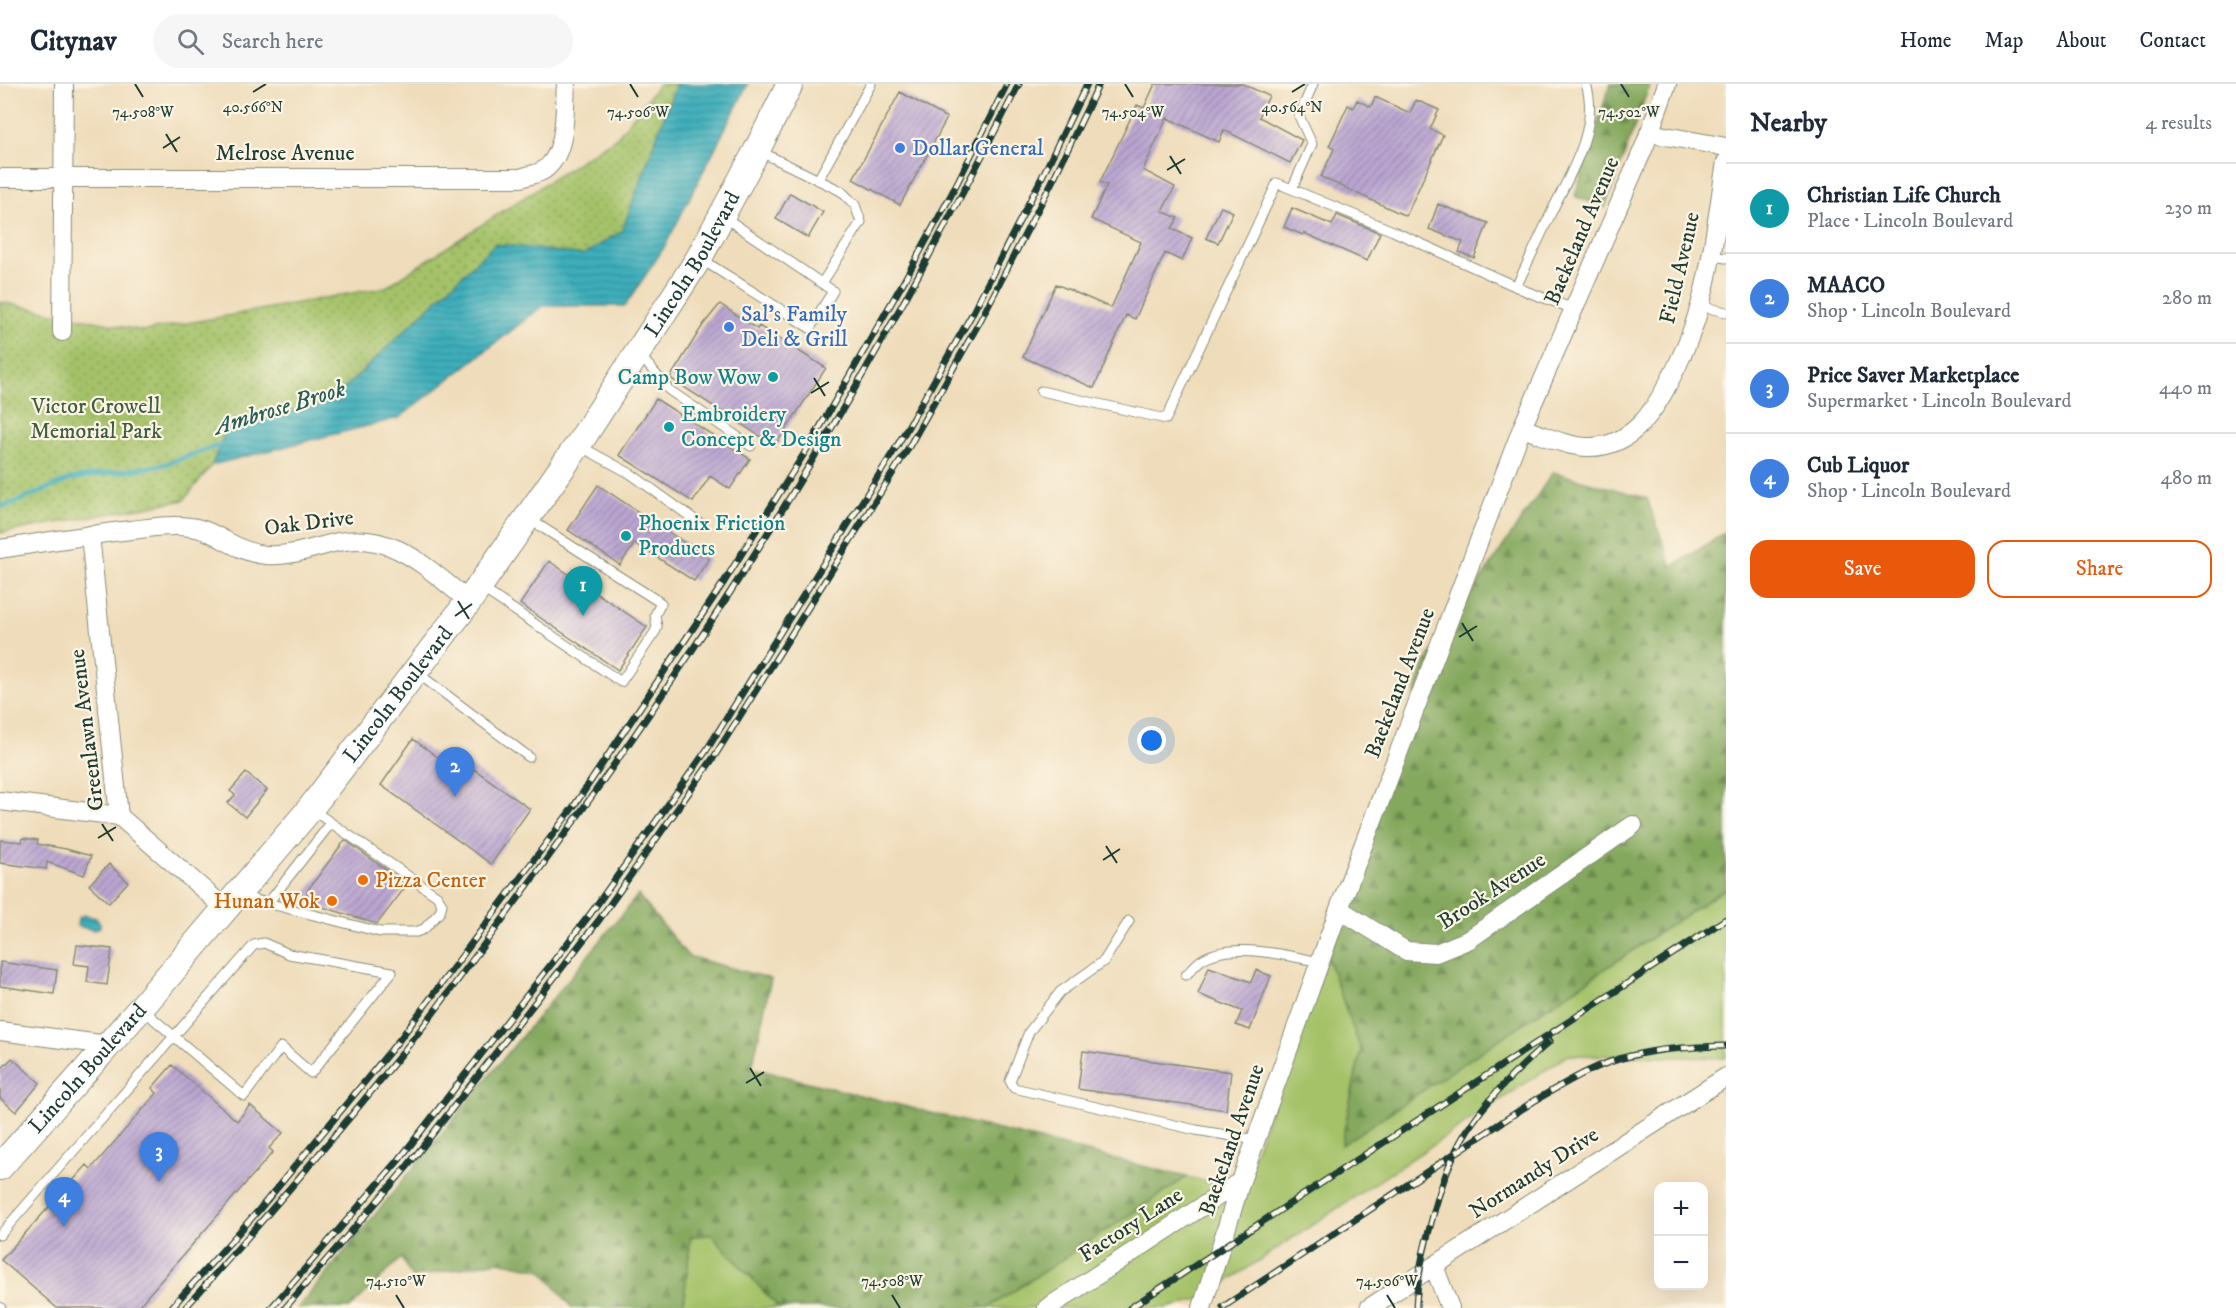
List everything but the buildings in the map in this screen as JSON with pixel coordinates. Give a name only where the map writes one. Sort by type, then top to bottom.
[{"type":"main road","name":"Lincoln Boulevard","points":[[1,1166],[232,902],[321,816],[416,672],[578,445],[699,258],[723,216],[790,84]]},
{"type":"street","points":[[62,332],[64,84]]},
{"type":"street","name":"Melrose Avenue","points":[[0,178],[521,178],[543,170],[554,159],[558,151],[566,84]]},
{"type":"street","name":"Baekeland Avenue","points":[[1202,1308],[1241,1181],[1339,909],[1522,428],[1649,133],[1667,84]]},
{"type":"street","points":[[1649,133],[1726,147]]},
{"type":"street","name":"Field Avenue","points":[[1522,428],[1576,446],[1589,447],[1625,437],[1650,415],[1660,401],[1687,344],[1718,257],[1726,162]]},
{"type":"street","name":"Oak Drive","points":[[0,549],[90,535],[176,526],[193,527],[234,547],[264,555],[302,551],[352,539],[371,540],[389,544],[474,593]]},
{"type":"street","name":"Greenlawn Avenue","points":[[90,535],[119,816],[232,902]]},
{"type":"street","points":[[0,801],[119,816]]},
{"type":"street","name":"Brook Avenue","points":[[1339,909],[1406,951],[1436,953],[1468,940],[1634,825]]},
{"type":"street","points":[[0,1031],[108,1045]]},
{"type":"street","name":"Normandy Drive","points":[[1369,1308],[1726,1077]]},
{"type":"street","name":"Factory Lane","points":[[1047,1308],[1241,1181]]},
{"type":"street","points":[[1434,1266],[1450,1308]]},
{"type":"lane","points":[[818,180],[871,84]]},
{"type":"lane","points":[[1292,189],[1312,144],[1299,116],[1313,84]]},
{"type":"lane","points":[[1516,287],[1578,156],[1587,129],[1589,106],[1586,84]]},
{"type":"lane","points":[[757,150],[840,191],[855,205],[861,222],[822,283]]},
{"type":"lane","points":[[1041,391],[1166,419],[1276,183],[1393,231],[1516,287],[1574,309]]},
{"type":"lane","points":[[699,258],[810,328],[832,291],[723,216]]},
{"type":"lane","points":[[1700,306],[1726,312]]},
{"type":"lane","points":[[638,353],[669,390],[751,446]]},
{"type":"lane","points":[[578,445],[631,474],[702,525]]},
{"type":"lane","points":[[474,593],[521,614],[621,682],[655,632],[657,627],[655,615],[661,603],[527,518]]},
{"type":"lane","points":[[416,672],[528,757]]},
{"type":"lane","points":[[232,902],[268,903],[380,932],[416,932],[424,929],[440,912],[441,904],[437,896],[321,816],[268,903]]},
{"type":"lane","points":[[1130,921],[1104,961],[1060,992],[1029,1032],[1010,1081],[1014,1088],[1196,1130],[1256,1140]]},
{"type":"lane","points":[[0,1235],[175,1038],[254,945],[264,943],[289,954],[392,972],[311,1073],[281,1047],[244,1096],[175,1038],[141,1008]]},
{"type":"lane","points":[[1186,975],[1201,960],[1216,954],[1232,952],[1263,951],[1320,962]]},
{"type":"green space","name":"Victor Crowell Memorial Park","points":[[659,84],[676,84],[622,231],[585,255],[495,244],[330,402],[227,427],[212,465],[184,500],[0,533],[0,302],[144,331],[386,287],[617,137]]},
{"type":"green space","points":[[1610,84],[1650,84],[1605,208],[1575,196]]},
{"type":"green space","points":[[1553,472],[1647,498],[1672,567],[1726,532],[1726,888],[1341,1145],[1361,1050],[1327,957],[1425,663]]},
{"type":"green space","points":[[1726,888],[1726,1058],[1568,1055],[1201,1299],[1167,1308],[988,1308],[1187,1177],[1241,1190],[1327,957],[1361,1050],[1341,1145]]},
{"type":"green space","points":[[638,895],[688,956],[771,979],[752,1068],[1187,1177],[988,1308],[779,1308],[712,1235],[691,1236],[683,1308],[572,1308],[542,1270],[498,1261],[412,1278],[401,1258],[350,1308],[298,1308]]},
{"type":"green space","points":[[712,1235],[779,1308],[683,1308],[691,1236]]},
{"type":"water","points":[[676,84],[748,84],[665,246],[625,306],[543,306],[399,418],[212,465],[227,427],[330,402],[495,244],[584,255],[622,231]]},
{"type":"water","points":[[84,915],[96,918],[100,927],[94,930],[77,926],[78,918]]},
{"type":"waterway","name":"Ambrose Brook","points":[[0,506],[9,505],[71,479],[162,465],[226,443]]},
{"type":"railway","points":[[171,1308],[258,1211],[400,1039],[574,806],[724,582],[812,441],[951,195],[1007,84]]},
{"type":"railway","points":[[185,1308],[326,1146],[419,1032],[540,869],[666,690],[746,568],[874,356],[1019,84]]},
{"type":"railway","points":[[271,1308],[398,1161],[591,913],[706,751],[897,446],[971,316],[1087,84]]},
{"type":"railway","points":[[285,1308],[406,1168],[599,920],[714,757],[906,452],[980,321],[1052,182],[1099,84]]},
{"type":"railway","points":[[1130,1308],[1726,919]]},
{"type":"railway","points":[[1416,1308],[1420,1267],[1435,1209],[1446,1174],[1461,1140],[1495,1094],[1550,1041]]},
{"type":"railway","points":[[1223,1307],[1534,1101],[1580,1075],[1604,1064],[1642,1053],[1678,1048],[1726,1046]]},
{"type":"place","name":"Dollar General","points":[[900,148]]},
{"type":"place","name":"Sal's Family Deli & Grill","points":[[729,327]]},
{"type":"place","name":"Camp Bow Wow","points":[[773,377]]},
{"type":"place","name":"Embroidery Concept & Design","points":[[669,427]]},
{"type":"place","name":"Phoenix Friction Products","points":[[626,536]]},
{"type":"place","name":"Christian Life Church","points":[[583,616]]},
{"type":"place","name":"MAACO","points":[[455,797]]},
{"type":"place","name":"Pizza Center","points":[[363,880]]},
{"type":"place","name":"Hunan Wok","points":[[332,901]]},
{"type":"place","name":"Price Saver Marketplace","points":[[159,1182]]},
{"type":"place","name":"Cub Liquor","points":[[64,1227]]}]
